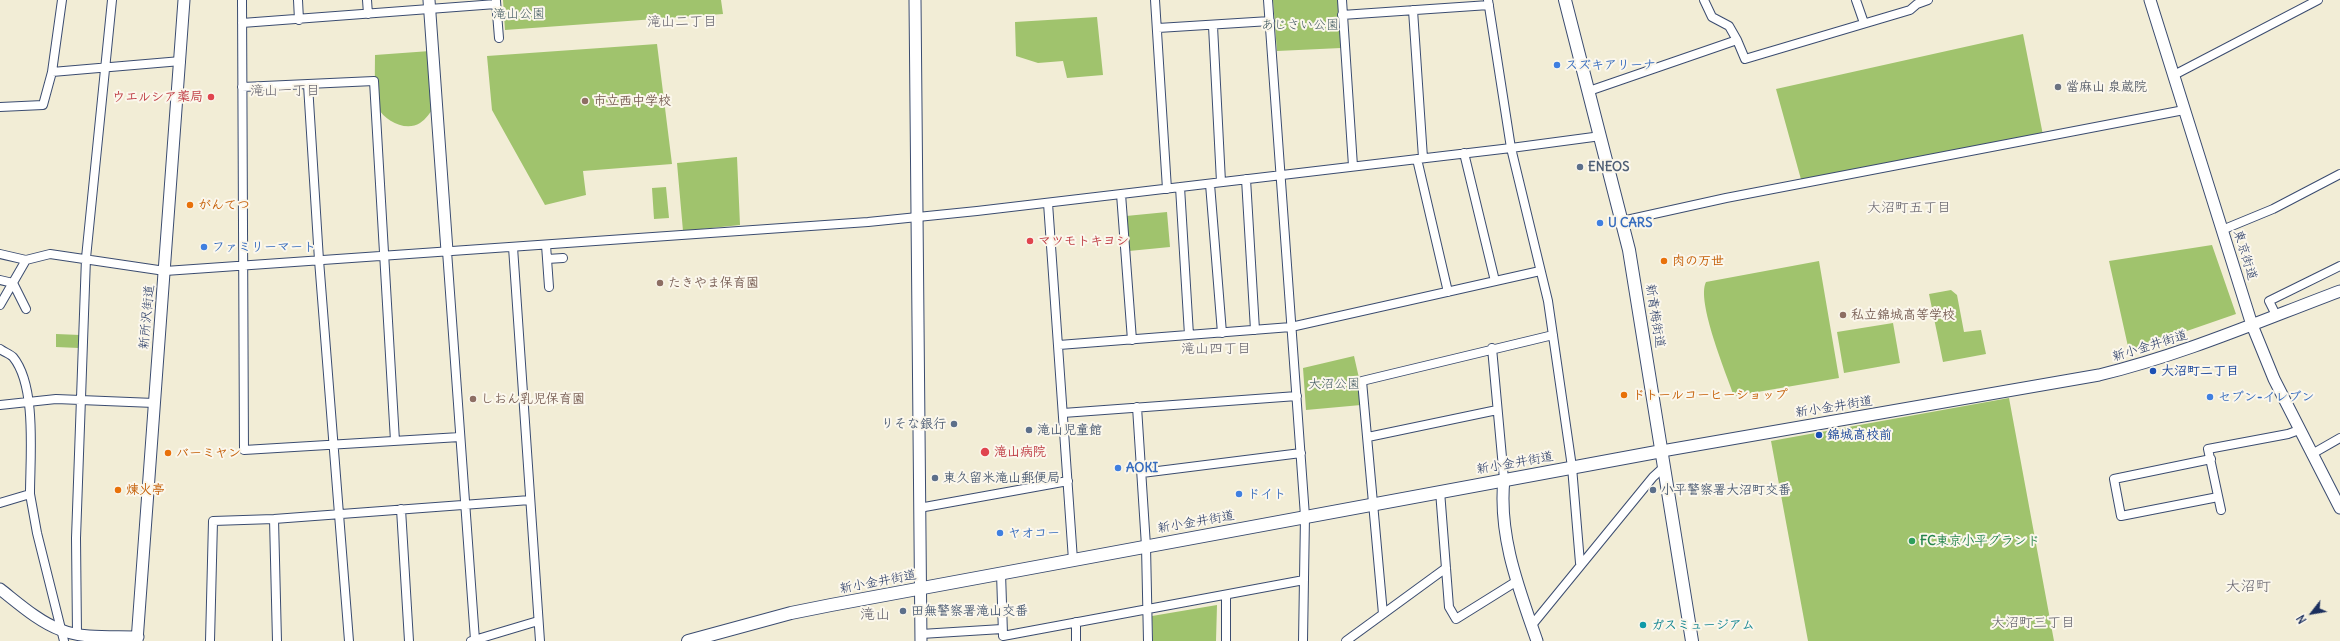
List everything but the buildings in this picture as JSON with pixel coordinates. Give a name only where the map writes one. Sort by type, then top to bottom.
[{"type":"main road","name":"新青梅街道","points":[[1565,0],[1601,136],[1636,281],[1692,641]]},
{"type":"main road","name":"新小金井街道","points":[[688,641],[791,613],[1305,516],[1662,451]]},
{"type":"street","points":[[0,107],[43,105],[52,72],[62,0]]},
{"type":"street","points":[[77,634],[76,538],[86,258],[112,0]]},
{"type":"street","name":"新所沢街道","points":[[137,639],[181,61],[184,0]]},
{"type":"street","points":[[242,0],[244,450],[460,437]]},
{"type":"street","points":[[298,0],[299,20]]},
{"type":"street","points":[[367,0],[368,14]]},
{"type":"street","points":[[915,0],[919,508],[922,588],[921,638],[1003,635],[1304,580]]},
{"type":"street","points":[[1155,0],[1158,28],[1167,188]]},
{"type":"street","points":[[1268,0],[1305,516],[1302,641]]},
{"type":"street","points":[[1342,0],[1353,166]]},
{"type":"street","points":[[1704,0],[1712,17],[1729,26],[1745,59],[1910,10],[1916,4],[1928,0]]},
{"type":"street","points":[[1856,0],[1864,24]]},
{"type":"street","name":"東京街道","points":[[2150,0],[2252,325],[2274,379],[2340,508]]},
{"type":"street","points":[[2174,75],[2318,0]]},
{"type":"street","points":[[242,23],[368,14],[429,5],[496,2],[499,38]]},
{"type":"street","points":[[1342,15],[1413,10],[1489,2],[1511,148],[1540,270],[1553,335],[1572,467],[1580,563]]},
{"type":"street","points":[[429,5],[465,504],[473,640],[538,621]]},
{"type":"street","points":[[1413,10],[1420,159],[1448,292]]},
{"type":"street","points":[[1158,28],[1213,26],[1270,21]]},
{"type":"street","points":[[1213,26],[1221,182]]},
{"type":"street","points":[[1589,91],[1737,40]]},
{"type":"street","points":[[52,72],[181,61]]},
{"type":"street","points":[[242,87],[374,81],[383,256],[395,441]]},
{"type":"street","points":[[308,85],[319,260],[335,444],[349,641]]},
{"type":"street","points":[[1622,221],[1726,198],[2184,110]]},
{"type":"street","points":[[0,254],[26,260],[50,254],[86,258],[165,271],[917,218],[1420,159],[1601,136]]},
{"type":"street","points":[[1464,153],[1495,281]]},
{"type":"street","points":[[2222,230],[2273,209],[2340,174]]},
{"type":"street","points":[[1246,179],[1255,330]]},
{"type":"street","points":[[1210,184],[1222,333]]},
{"type":"street","points":[[1180,187],[1189,335]]},
{"type":"street","points":[[1121,194],[1132,340]]},
{"type":"street","points":[[1048,203],[1073,560]]},
{"type":"street","points":[[546,245],[549,287]]},
{"type":"street","points":[[513,247],[540,641]]},
{"type":"street","points":[[547,259],[563,258]]},
{"type":"street","points":[[0,305],[26,260]]},
{"type":"street","points":[[2276,315],[2269,301],[2340,266]]},
{"type":"street","points":[[1059,346],[1291,327],[1540,270]]},
{"type":"street","points":[[0,280],[13,283],[26,308]]},
{"type":"street","name":"新小金井街道","points":[[1662,451],[2098,375],[2161,359],[2340,291]]},
{"type":"street","points":[[1383,614],[1362,381],[1492,348],[1553,335]]},
{"type":"street","points":[[1492,348],[1504,479],[1503,492],[1509,557],[1537,641]]},
{"type":"street","points":[[0,349],[13,357],[25,382],[30,402],[30,494],[37,533],[64,641]]},
{"type":"street","points":[[1063,413],[1297,396]]},
{"type":"street","points":[[0,405],[80,400],[154,403]]},
{"type":"street","points":[[1136,407],[1142,473],[1146,546],[1148,641]]},
{"type":"street","points":[[1368,437],[1497,410]]},
{"type":"street","points":[[2221,510],[2208,449],[2288,434],[2299,430]]},
{"type":"street","points":[[2312,454],[2340,438]]},
{"type":"street","points":[[1142,473],[1301,453]]},
{"type":"street","points":[[2211,459],[2114,479],[2119,509],[2121,516],[2218,498]]},
{"type":"street","points":[[1532,625],[1580,563],[1664,466]]},
{"type":"street","points":[[919,508],[1068,481]]},
{"type":"street","points":[[1440,491],[1449,606],[1456,619],[1517,581]]},
{"type":"street","points":[[1,501],[30,494]]},
{"type":"street","points":[[210,641],[213,521],[274,519],[530,500]]},
{"type":"street","points":[[401,509],[409,641]]},
{"type":"street","points":[[274,519],[277,641]]},
{"type":"street","points":[[1346,641],[1446,568]]},
{"type":"street","points":[[1001,573],[1003,635]]},
{"type":"street","points":[[0,589],[15,601],[61,630],[77,634],[137,639]]},
{"type":"street","points":[[1226,595],[1226,641]]},
{"type":"street","points":[[1076,622],[1076,641]]},
{"type":"green space","name":"滝山公園","points":[[503,0],[721,0],[723,14],[505,30]]},
{"type":"green space","name":"あじさい公園","points":[[1273,0],[1338,0],[1341,48],[1277,51]]},
{"type":"green space","points":[[1097,17],[1103,75],[1067,78],[1063,61],[1038,63],[1016,56],[1015,22]]},
{"type":"green space","points":[[2023,34],[2043,135],[1802,183],[1776,89]]},
{"type":"green space","points":[[657,44],[672,164],[583,171],[586,195],[545,205],[492,110],[487,56]]},
{"type":"green space","points":[[430,51],[434,107],[420,123],[409,126],[396,124],[381,113],[378,108],[375,91],[375,55]]},
{"type":"green space","points":[[737,157],[740,225],[683,231],[677,163]]},
{"type":"green space","points":[[666,187],[669,218],[654,219],[652,188]]},
{"type":"green space","points":[[1167,212],[1170,247],[1129,251],[1126,216]]},
{"type":"green space","points":[[2212,245],[2236,314],[2129,351],[2109,261]]},
{"type":"green space","points":[[1819,261],[1839,378],[1734,396],[1708,320],[1704,291],[1706,282]]},
{"type":"green space","points":[[1951,290],[1957,295],[1964,332],[1981,330],[1986,354],[1943,362],[1929,294]]},
{"type":"green space","points":[[1893,323],[1900,363],[1844,373],[1837,332]]},
{"type":"green space","points":[[56,334],[80,335],[79,348],[56,347]]},
{"type":"green space","name":"大沼公園","points":[[1354,356],[1359,378],[1361,405],[1306,410],[1303,368]]},
{"type":"green space","name":"FC東京小平グランド","points":[[2009,398],[2054,641],[1808,641],[1771,441]]},
{"type":"green space","points":[[1217,605],[1216,641],[1153,641],[1152,616]]},
{"type":"place","name":"スズキアリーナ","points":[[1557,65]]},
{"type":"place","name":"當麻山 泉蔵院","points":[[2058,87]]},
{"type":"place","name":"ウエルシア薬局","points":[[211,97]]},
{"type":"place","name":"市立西中学校","points":[[585,101]]},
{"type":"place","name":"ENEOS","points":[[1580,167]]},
{"type":"place","name":"がんてつ","points":[[190,205]]},
{"type":"place","name":"U CARS","points":[[1600,223]]},
{"type":"place","name":"マツモトキヨシ","points":[[1030,241]]},
{"type":"place","name":"ファミリーマート","points":[[204,247]]},
{"type":"place","name":"肉の万世","points":[[1664,261]]},
{"type":"place","name":"たきやま保育園","points":[[660,283]]},
{"type":"place","name":"私立錦城高等学校","points":[[1843,315]]},
{"type":"place","name":"大沼町二丁目","points":[[2153,371]]},
{"type":"place","name":"ドトールコーヒーショップ","points":[[1624,395]]},
{"type":"place","name":"セブン-イレブン","points":[[2210,397]]},
{"type":"place","name":"しおん乳児保育園","points":[[473,399]]},
{"type":"place","name":"りそな銀行","points":[[954,424]]},
{"type":"place","name":"滝山児童館","points":[[1029,430]]},
{"type":"place","name":"錦城高校前","points":[[1819,435]]},
{"type":"place","name":"滝山病院","points":[[985,452]]},
{"type":"place","name":"バーミヤン","points":[[168,453]]},
{"type":"place","name":"AOKI","points":[[1118,468]]},
{"type":"place","name":"東久留米滝山郵便局","points":[[935,478]]},
{"type":"place","name":"煉火亭","points":[[118,490]]},
{"type":"place","name":"小平警察署大沼町交番","points":[[1653,490]]},
{"type":"place","name":"ドイト","points":[[1239,494]]},
{"type":"place","name":"ヤオコー","points":[[1000,533]]},
{"type":"place","name":"FC東京小平グランド","points":[[1912,541]]},
{"type":"place","name":"田無警察署滝山交番","points":[[903,611]]},
{"type":"place","name":"ガスミュージアム","points":[[1643,625]]},
{"type":"district","name":"滝山二丁目","points":[[682,22]]},
{"type":"district","name":"滝山一丁目","points":[[285,91]]},
{"type":"district","name":"大沼町五丁目","points":[[1909,208]]},
{"type":"district","name":"滝山四丁目","points":[[1216,349]]},
{"type":"district","name":"大沼町","points":[[2248,587]]},
{"type":"district","name":"滝山","points":[[875,615]]},
{"type":"district","name":"大沼町三丁目","points":[[2033,623]]}]
